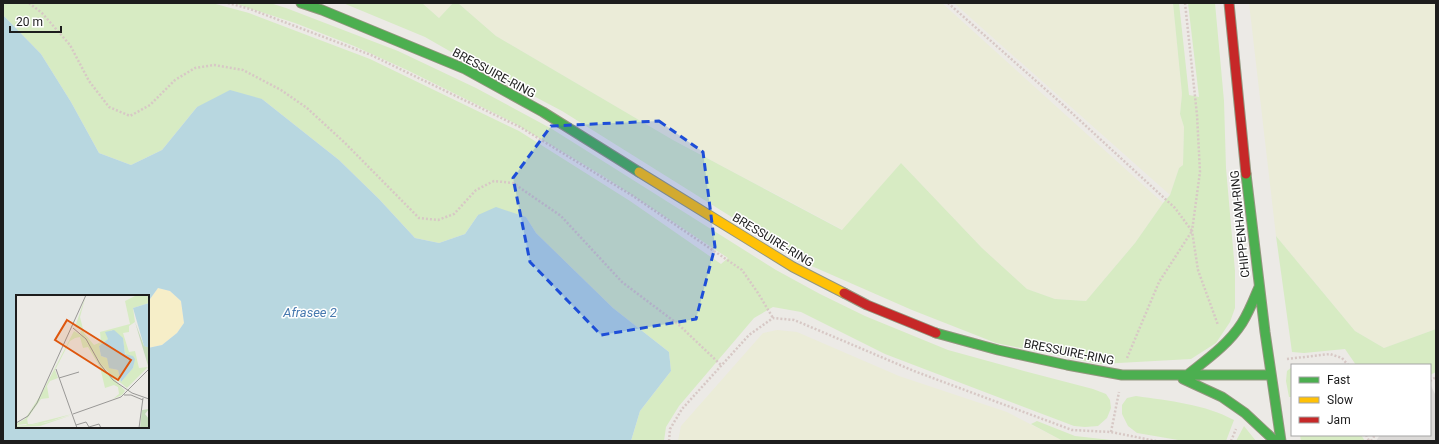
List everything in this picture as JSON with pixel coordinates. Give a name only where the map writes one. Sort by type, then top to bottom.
[{"type":"main road","name":"BRESSUIRE-RING","points":[[301,3],[322,10],[465,69],[543,112],[793,267],[868,305],[939,334],[998,350],[1067,366],[1122,374],[1182,376],[1271,375]]},
{"type":"main road","name":"CHIPPENHAM-RING","points":[[1228,3],[1259,286],[1281,441]]},
{"type":"main road","points":[[1259,286],[1242,323],[1230,339],[1213,355],[1182,376],[1222,397],[1245,413],[1276,441]]},
{"type":"path","points":[[29,3],[42,13],[70,45],[89,82],[109,107],[130,116],[150,105],[175,80],[195,68],[214,65],[243,70],[281,90],[307,108],[345,143],[418,218],[438,220],[454,214],[476,190],[494,181],[513,183],[561,216],[622,282],[678,325],[722,366]]},
{"type":"path","points":[[228,3],[250,9],[371,55],[520,127],[634,196],[742,270],[773,318]]},
{"type":"path","points":[[948,3],[1055,98],[1175,208],[1192,231]]},
{"type":"path","points":[[1185,3],[1197,115],[1200,172],[1192,231],[1198,270],[1212,311],[1220,329],[1230,339]]},
{"type":"path","points":[[1111,432],[1122,374],[1130,349],[1159,282],[1192,231]]},
{"type":"path","points":[[669,441],[670,429],[682,409],[749,335],[773,318],[794,320],[914,371],[1072,430],[1111,432],[1156,441]]},
{"type":"path","points":[[1269,360],[1330,354],[1342,358],[1347,364]]},
{"type":"highlighted area","points":[[659,121],[703,152],[715,247],[696,319],[601,335],[530,262],[513,178],[551,126]]},
{"type":"shaded area","points":[[1431,386],[1436,396],[1436,441],[1376,441],[1379,436],[1431,436]]},
{"type":"green space","points":[[3,3],[212,3],[249,13],[370,59],[519,131],[630,201],[721,264],[728,258],[603,176],[514,123],[407,70],[354,46],[295,23],[233,3],[270,3],[286,8],[398,51],[476,88],[552,129],[776,270],[865,316],[948,350],[1093,389],[1106,394],[1110,400],[1111,408],[1107,418],[1098,426],[1074,426],[885,354],[801,312],[773,307],[754,318],[679,406],[666,427],[664,441],[631,441],[640,411],[671,371],[669,352],[613,308],[536,233],[526,217],[478,215],[465,234],[439,243],[415,238],[379,199],[339,160],[262,99],[197,107],[162,150],[131,165],[99,153],[71,102],[41,54],[3,15]]},
{"type":"green space","points":[[343,3],[422,3],[439,18],[453,3],[458,3],[496,36],[673,140],[842,230],[901,163],[982,248],[1027,289],[1055,299],[1086,301],[1135,243],[1170,195],[1179,168],[1183,165],[1184,127],[1180,114],[1182,94],[1173,3],[1179,3],[1189,95],[1199,97],[1188,3],[1215,3],[1224,101],[1226,168],[1235,271],[1235,308],[1230,322],[1216,343],[1191,359],[1100,364],[996,343],[912,310],[807,264],[562,111],[425,37]]},
{"type":"green space","points":[[422,3],[453,3],[439,18]]},
{"type":"green space","points":[[458,3],[942,3],[1163,203],[1135,243],[1086,301],[1055,299],[1027,289],[982,248],[901,163],[843,230],[673,140],[496,36]]},
{"type":"green space","points":[[954,3],[1173,3],[1182,94],[1180,114],[1184,127],[1183,165],[1179,168],[1170,195]]},
{"type":"green space","points":[[1249,3],[1436,3],[1436,329],[1384,348],[1355,331],[1276,236]]},
{"type":"green space","points":[[1276,236],[1355,331],[1384,348],[1436,329],[1436,372],[1431,374],[1431,364],[1355,364],[1345,349],[1304,353],[1292,352]]},
{"type":"green space","points":[[777,330],[797,332],[899,376],[1007,412],[1063,441],[678,441],[681,426],[763,333]]},
{"type":"green space","points":[[1291,368],[1291,397],[1289,397],[1286,381],[1287,371]]},
{"type":"green space","points":[[1136,396],[1199,407],[1211,410],[1234,420],[1226,441],[1184,441],[1137,433],[1128,426],[1122,414],[1122,405],[1127,398]]},
{"type":"green space","points":[[1037,421],[1075,436],[1120,441],[1063,441],[1031,424]]},
{"type":"green space","points":[[1244,426],[1256,441],[1236,441]]},
{"type":"green space","points":[[1300,436],[1362,436],[1365,441],[1301,441]]},
{"type":"sand","points":[[158,288],[170,291],[181,301],[184,323],[177,333],[162,345],[149,348],[149,317],[150,299]]},
{"type":"water","name":"Afrasee 2","points":[[3,15],[41,54],[71,102],[99,153],[131,165],[162,150],[197,107],[230,90],[262,99],[339,160],[379,199],[415,238],[439,243],[465,234],[478,215],[496,207],[526,217],[536,233],[613,308],[669,352],[671,371],[640,411],[631,441],[3,441]]},
{"type":"traffic: fast","points":[[301,3],[322,10],[465,69],[543,112],[639,172]]},
{"type":"traffic: fast","points":[[1246,174],[1265,332],[1281,441]]},
{"type":"traffic: fast","points":[[1186,376],[1216,352],[1236,331],[1247,314],[1259,287]]},
{"type":"traffic: fast","points":[[936,333],[998,350],[1122,375],[1271,375]]},
{"type":"traffic: fast","points":[[1183,379],[1222,397],[1245,413],[1275,441]]},
{"type":"traffic: slow","points":[[639,172],[793,267],[844,293]]},
{"type":"traffic: jam","points":[[1229,3],[1246,174]]},
{"type":"traffic: jam","points":[[844,293],[867,305],[936,333]]}]
